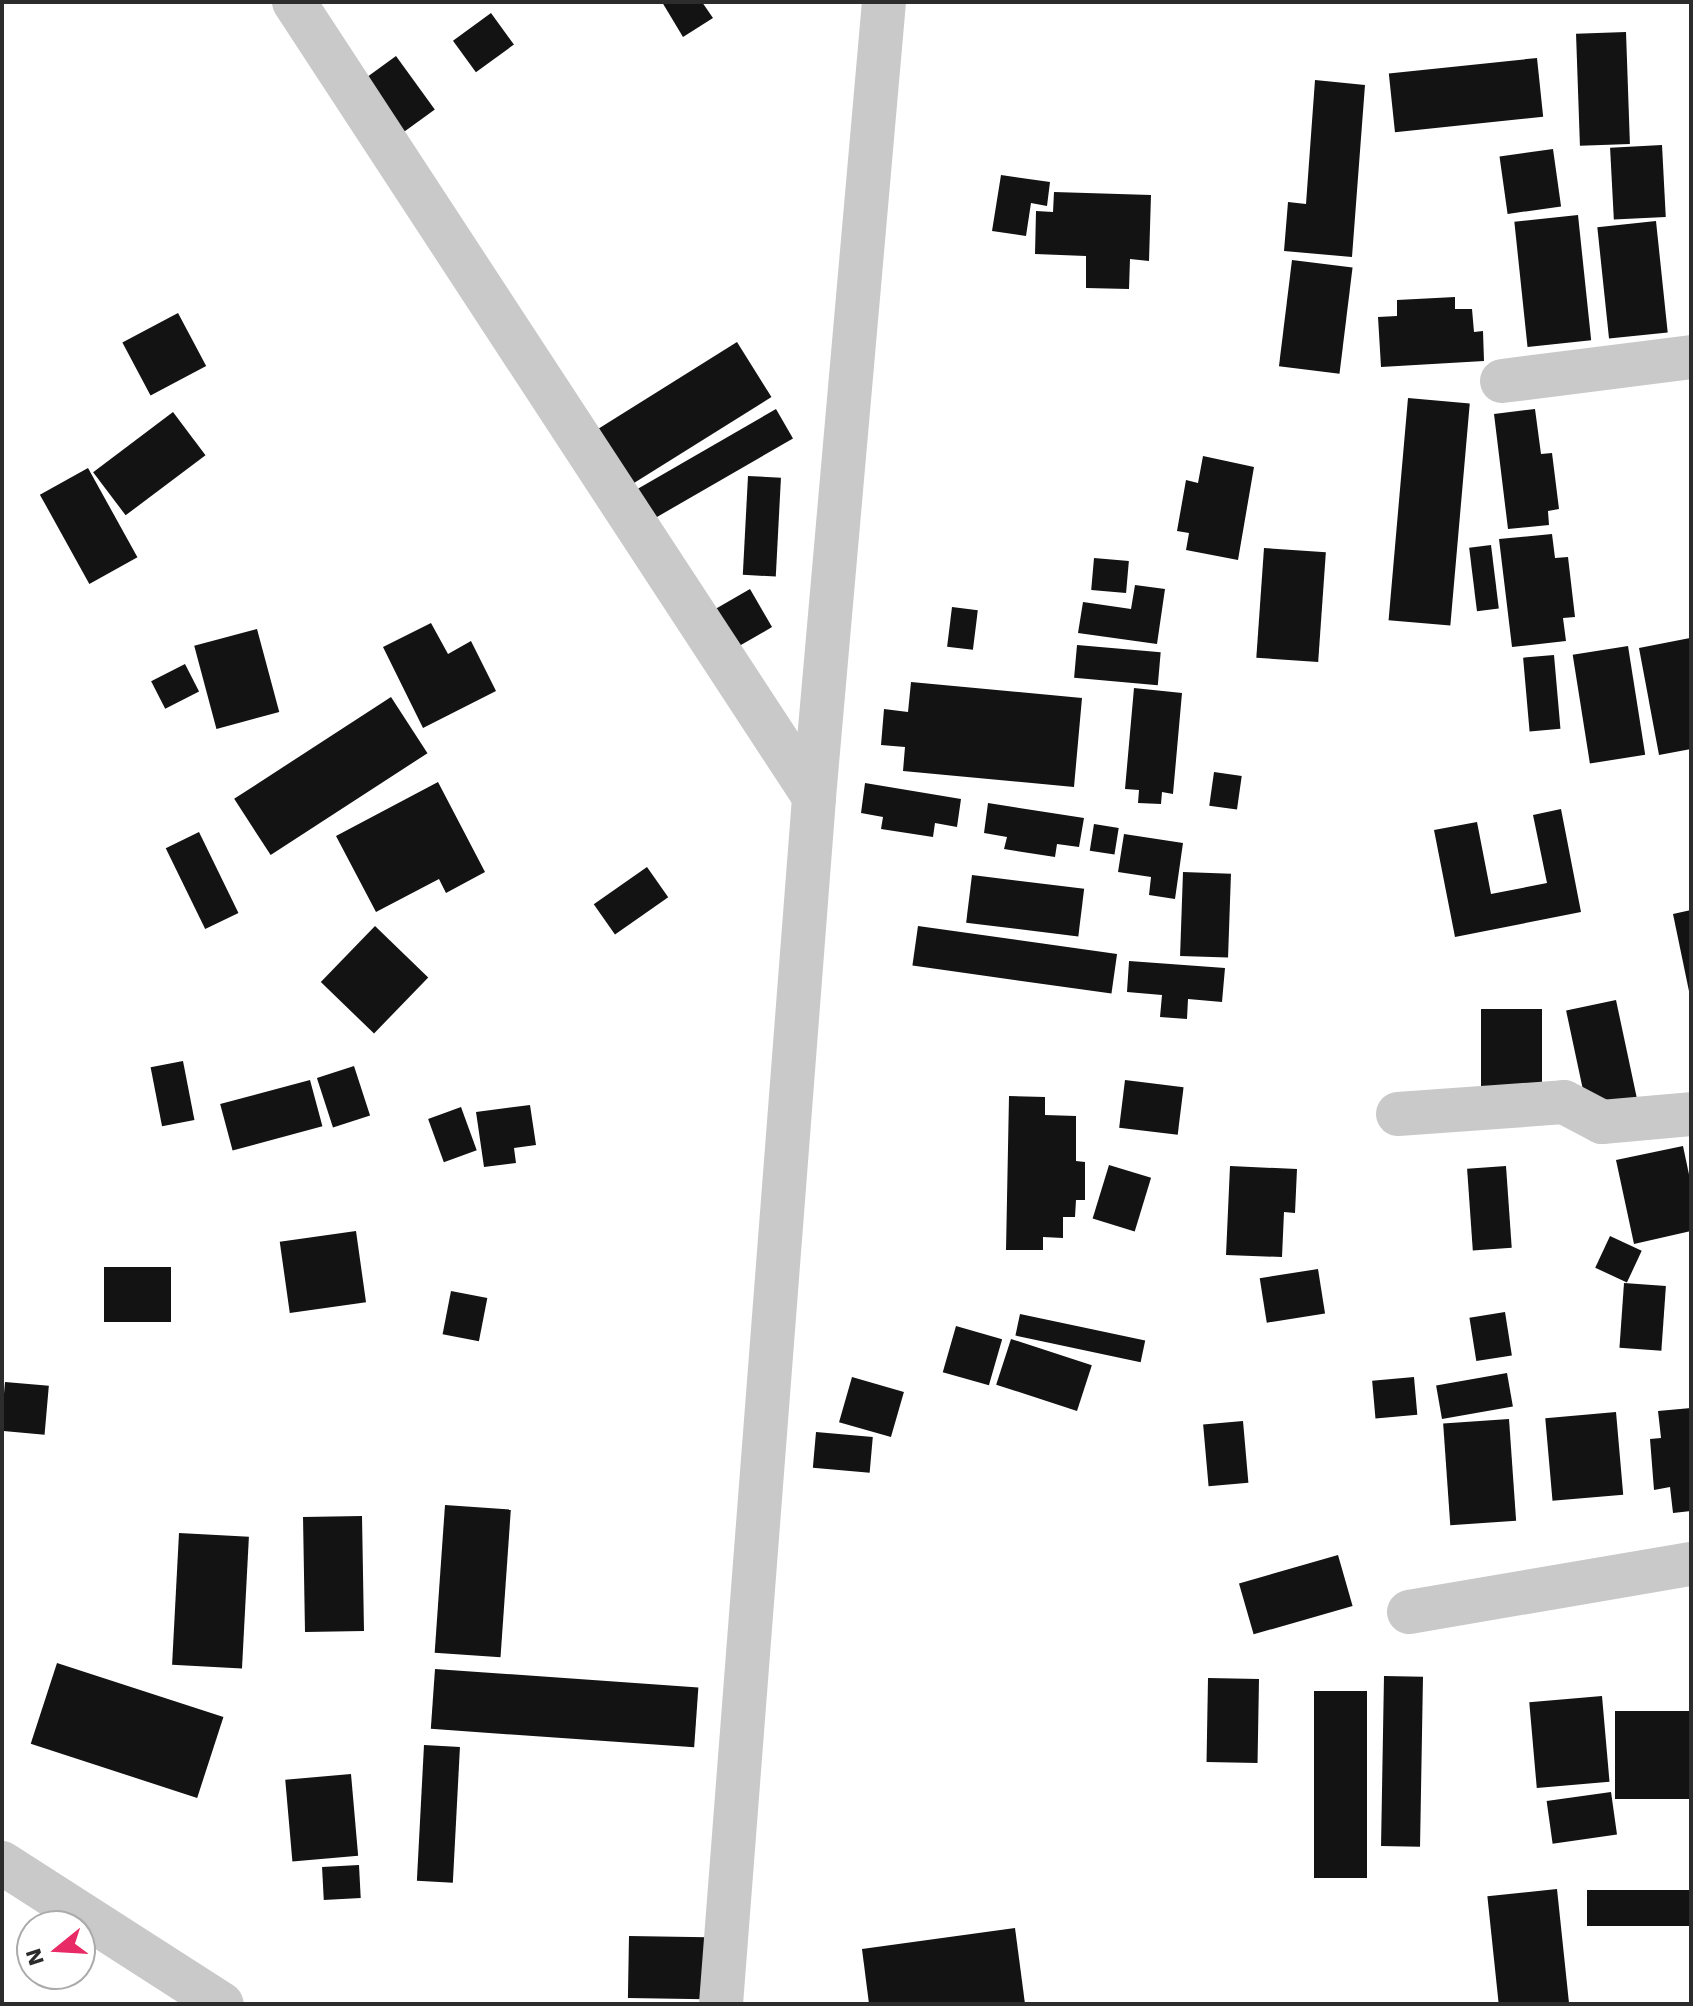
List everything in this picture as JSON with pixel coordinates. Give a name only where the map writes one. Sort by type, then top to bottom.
[{"type":"street","points":[[294,2],[814,797]]},
{"type":"street","points":[[721,2004],[814,797],[884,2]]},
{"type":"street","points":[[1502,381],[1691,357]]},
{"type":"street","points":[[1398,1114],[1564,1102],[1602,1122],[1691,1114]]},
{"type":"street","points":[[1409,1612],[1691,1564]]},
{"type":"street","points":[[2,1863],[222,2004]]},
{"type":"building","points":[[662,2],[702,2],[713,18],[683,37]]},
{"type":"building","points":[[491,13],[514,45],[476,72],[453,41]]},
{"type":"building","points":[[1626,32],[1630,144],[1580,146],[1576,34]]},
{"type":"building","points":[[396,56],[435,109],[391,141],[352,88]]},
{"type":"building","points":[[1537,58],[1543,117],[1395,132],[1389,74]]},
{"type":"building","points":[[1315,80],[1365,85],[1352,257],[1284,251],[1288,202],[1306,204]]},
{"type":"building","points":[[1662,145],[1666,217],[1614,220],[1610,148]]},
{"type":"building","points":[[1553,149],[1561,206],[1508,214],[1500,157]]},
{"type":"building","points":[[1001,175],[1050,182],[1047,206],[1031,203],[1026,236],[992,231]]},
{"type":"building","points":[[1054,192],[1151,195],[1149,261],[1130,259],[1129,289],[1086,288],[1086,256],[1035,254],[1036,211],[1053,212]]},
{"type":"building","points":[[1578,215],[1591,340],[1528,347],[1514,222]]},
{"type":"building","points":[[1656,221],[1668,332],[1609,339],[1597,227]]},
{"type":"building","points":[[1292,260],[1353,267],[1340,374],[1279,366]]},
{"type":"building","points":[[1455,297],[1455,309],[1472,309],[1474,332],[1483,331],[1484,361],[1381,367],[1378,317],[1397,316],[1397,300]]},
{"type":"building","points":[[178,313],[206,366],[151,396],[122,343]]},
{"type":"building","points":[[737,342],[771,397],[633,483],[599,428]]},
{"type":"building","points":[[1408,398],[1470,403],[1450,626],[1389,620]]},
{"type":"building","points":[[776,409],[793,438],[651,520],[634,491]]},
{"type":"building","points":[[1535,409],[1541,454],[1552,453],[1559,509],[1548,511],[1549,525],[1508,529],[1494,414]]},
{"type":"building","points":[[173,412],[205,455],[126,515],[93,472]]},
{"type":"building","points":[[1203,456],[1254,467],[1238,560],[1186,550],[1189,533],[1177,531],[1186,480],[1198,483]]},
{"type":"building","points":[[88,468],[137,557],[89,584],[40,495]]},
{"type":"building","points":[[748,476],[781,478],[776,577],[743,575]]},
{"type":"building","points":[[1552,534],[1555,558],[1568,557],[1575,617],[1563,618],[1566,641],[1512,647],[1499,539]]},
{"type":"building","points":[[1491,545],[1499,609],[1477,611],[1469,548]]},
{"type":"building","points":[[1264,548],[1326,552],[1318,662],[1256,658]]},
{"type":"building","points":[[1094,558],[1129,561],[1126,593],[1091,590]]},
{"type":"building","points":[[1135,585],[1165,589],[1157,644],[1078,633],[1083,602],[1131,609]]},
{"type":"building","points":[[750,589],[772,627],[728,653],[706,614]]},
{"type":"building","points":[[952,607],[978,610],[973,650],[947,647]]},
{"type":"building","points":[[431,623],[448,654],[471,641],[496,691],[423,728],[383,647]]},
{"type":"building","points":[[257,629],[279,712],[216,729],[194,646]]},
{"type":"building","points":[[1690,638],[1691,749],[1659,755],[1639,648]]},
{"type":"building","points":[[1077,645],[1161,652],[1158,685],[1074,678]]},
{"type":"building","points":[[1628,646],[1645,755],[1590,763],[1573,655]]},
{"type":"building","points":[[1554,655],[1560,729],[1530,731],[1523,658]]},
{"type":"building","points":[[185,664],[199,692],[165,709],[151,681]]},
{"type":"building","points":[[911,682],[1082,698],[1074,787],[903,771],[905,747],[881,745],[884,709],[908,712]]},
{"type":"building","points":[[1134,688],[1182,693],[1173,794],[1162,792],[1161,804],[1138,803],[1139,790],[1125,789]]},
{"type":"building","points":[[391,697],[427,753],[271,855],[234,799]]},
{"type":"building","points":[[1214,772],[1242,776],[1237,810],[1209,806]]},
{"type":"building","points":[[438,782],[485,872],[446,893],[439,879],[376,912],[336,836]]},
{"type":"building","points":[[865,783],[961,799],[957,827],[935,823],[933,837],[881,829],[883,817],[861,813]]},
{"type":"building","points":[[988,803],[1084,818],[1079,847],[1057,844],[1055,857],[1004,849],[1007,837],[984,833]]},
{"type":"building","points":[[1561,809],[1581,912],[1455,937],[1434,830],[1477,822],[1491,894],[1547,883],[1533,815]]},
{"type":"building","points":[[1094,824],[1119,828],[1114,855],[1090,851]]},
{"type":"building","points":[[199,832],[238,913],[205,929],[166,848]]},
{"type":"building","points":[[1124,834],[1183,843],[1175,899],[1149,895],[1151,877],[1118,872]]},
{"type":"building","points":[[647,867],[668,897],[615,935],[594,904]]},
{"type":"building","points":[[1183,872],[1231,874],[1228,958],[1180,956]]},
{"type":"building","points":[[972,875],[1084,889],[1078,936],[966,923]]},
{"type":"building","points":[[1691,910],[1691,996],[1690,996],[1673,914]]},
{"type":"building","points":[[375,926],[428,977],[374,1034],[321,982]]},
{"type":"building","points":[[918,926],[1117,954],[1111,994],[912,966]]},
{"type":"building","points":[[1129,961],[1225,968],[1222,1002],[1188,999],[1187,1019],[1160,1017],[1162,995],[1127,992]]},
{"type":"building","points":[[1616,1000],[1637,1100],[1587,1110],[1566,1011]]},
{"type":"building","points":[[1481,1009],[1542,1009],[1542,1094],[1481,1094]]},
{"type":"building","points":[[183,1061],[194,1120],[162,1126],[151,1067]]},
{"type":"building","points":[[354,1066],[370,1115],[333,1128],[317,1078]]},
{"type":"building","points":[[310,1080],[322,1126],[233,1150],[220,1104]]},
{"type":"building","points":[[1125,1080],[1184,1087],[1178,1135],[1119,1128]]},
{"type":"building","points":[[1009,1096],[1045,1097],[1045,1115],[1076,1116],[1076,1161],[1085,1162],[1085,1200],[1076,1200],[1075,1217],[1063,1217],[1063,1238],[1043,1237],[1043,1250],[1006,1250]]},
{"type":"building","points":[[530,1105],[536,1145],[514,1148],[516,1163],[484,1167],[476,1112]]},
{"type":"building","points":[[461,1107],[477,1150],[444,1162],[428,1119]]},
{"type":"building","points":[[1683,1146],[1691,1184],[1691,1231],[1634,1244],[1616,1160]]},
{"type":"building","points":[[1109,1165],[1151,1178],[1135,1231],[1093,1219]]},
{"type":"building","points":[[1230,1166],[1297,1169],[1295,1213],[1284,1212],[1282,1257],[1226,1255]]},
{"type":"building","points":[[1506,1166],[1512,1248],[1473,1251],[1467,1169]]},
{"type":"building","points":[[356,1231],[366,1302],[290,1313],[280,1242]]},
{"type":"building","points":[[1610,1236],[1642,1251],[1627,1283],[1595,1268]]},
{"type":"building","points":[[104,1267],[171,1267],[171,1322],[104,1322]]},
{"type":"building","points":[[1318,1269],[1325,1313],[1267,1323],[1260,1278]]},
{"type":"building","points":[[1624,1283],[1666,1286],[1661,1351],[1619,1348]]},
{"type":"building","points":[[451,1291],[487,1298],[479,1341],[443,1334]]},
{"type":"building","points":[[1505,1312],[1512,1355],[1476,1361],[1469,1318]]},
{"type":"building","points":[[1020,1314],[1145,1341],[1141,1362],[1015,1336]]},
{"type":"building","points":[[956,1326],[1002,1339],[989,1385],[943,1372]]},
{"type":"building","points":[[1011,1339],[1092,1365],[1077,1411],[996,1385]]},
{"type":"building","points":[[1507,1373],[1513,1406],[1442,1419],[1436,1386]]},
{"type":"building","points":[[852,1377],[904,1392],[891,1437],[839,1422]]},
{"type":"building","points":[[1414,1377],[1417,1415],[1375,1419],[1372,1381]]},
{"type":"building","points":[[5,1382],[49,1386],[45,1435],[2,1431]]},
{"type":"building","points":[[1691,1408],[1691,1511],[1673,1513],[1670,1487],[1654,1490],[1650,1439],[1661,1438],[1658,1411]]},
{"type":"building","points":[[1616,1412],[1623,1495],[1553,1501],[1545,1418]]},
{"type":"building","points":[[1509,1419],[1516,1521],[1450,1525],[1443,1424]]},
{"type":"building","points":[[1243,1421],[1248,1483],[1209,1486],[1203,1424]]},
{"type":"building","points":[[816,1432],[873,1437],[870,1473],[813,1468]]},
{"type":"building","points":[[445,1505],[511,1510],[501,1657],[435,1653]]},
{"type":"building","points":[[362,1516],[364,1631],[305,1632],[303,1517]]},
{"type":"building","points":[[179,1533],[249,1537],[242,1668],[172,1665]]},
{"type":"building","points":[[1338,1555],[1353,1606],[1254,1634],[1239,1583]]},
{"type":"building","points":[[57,1663],[223,1717],[197,1798],[31,1744]]},
{"type":"building","points":[[435,1669],[698,1687],[694,1747],[431,1729]]},
{"type":"building","points":[[1384,1676],[1423,1677],[1420,1847],[1381,1846]]},
{"type":"building","points":[[1208,1678],[1259,1679],[1258,1763],[1207,1762]]},
{"type":"building","points":[[1314,1691],[1367,1691],[1367,1878],[1314,1878]]},
{"type":"building","points":[[1602,1696],[1609,1782],[1537,1788],[1529,1702]]},
{"type":"building","points":[[1615,1711],[1691,1711],[1691,1799],[1615,1799]]},
{"type":"building","points":[[424,1745],[460,1747],[453,1883],[417,1881]]},
{"type":"building","points":[[351,1774],[358,1856],[292,1861],[285,1780]]},
{"type":"building","points":[[1611,1792],[1617,1835],[1553,1844],[1547,1801]]},
{"type":"building","points":[[359,1865],[361,1898],[324,1900],[322,1867]]},
{"type":"building","points":[[1557,1889],[1569,2004],[1499,2004],[1487,1896]]},
{"type":"building","points":[[1587,1890],[1691,1890],[1691,1926],[1587,1926]]},
{"type":"building","points":[[1015,1928],[1025,2004],[869,2004],[862,1949]]},
{"type":"building","points":[[629,1936],[707,1937],[706,1999],[628,1998]]}]
